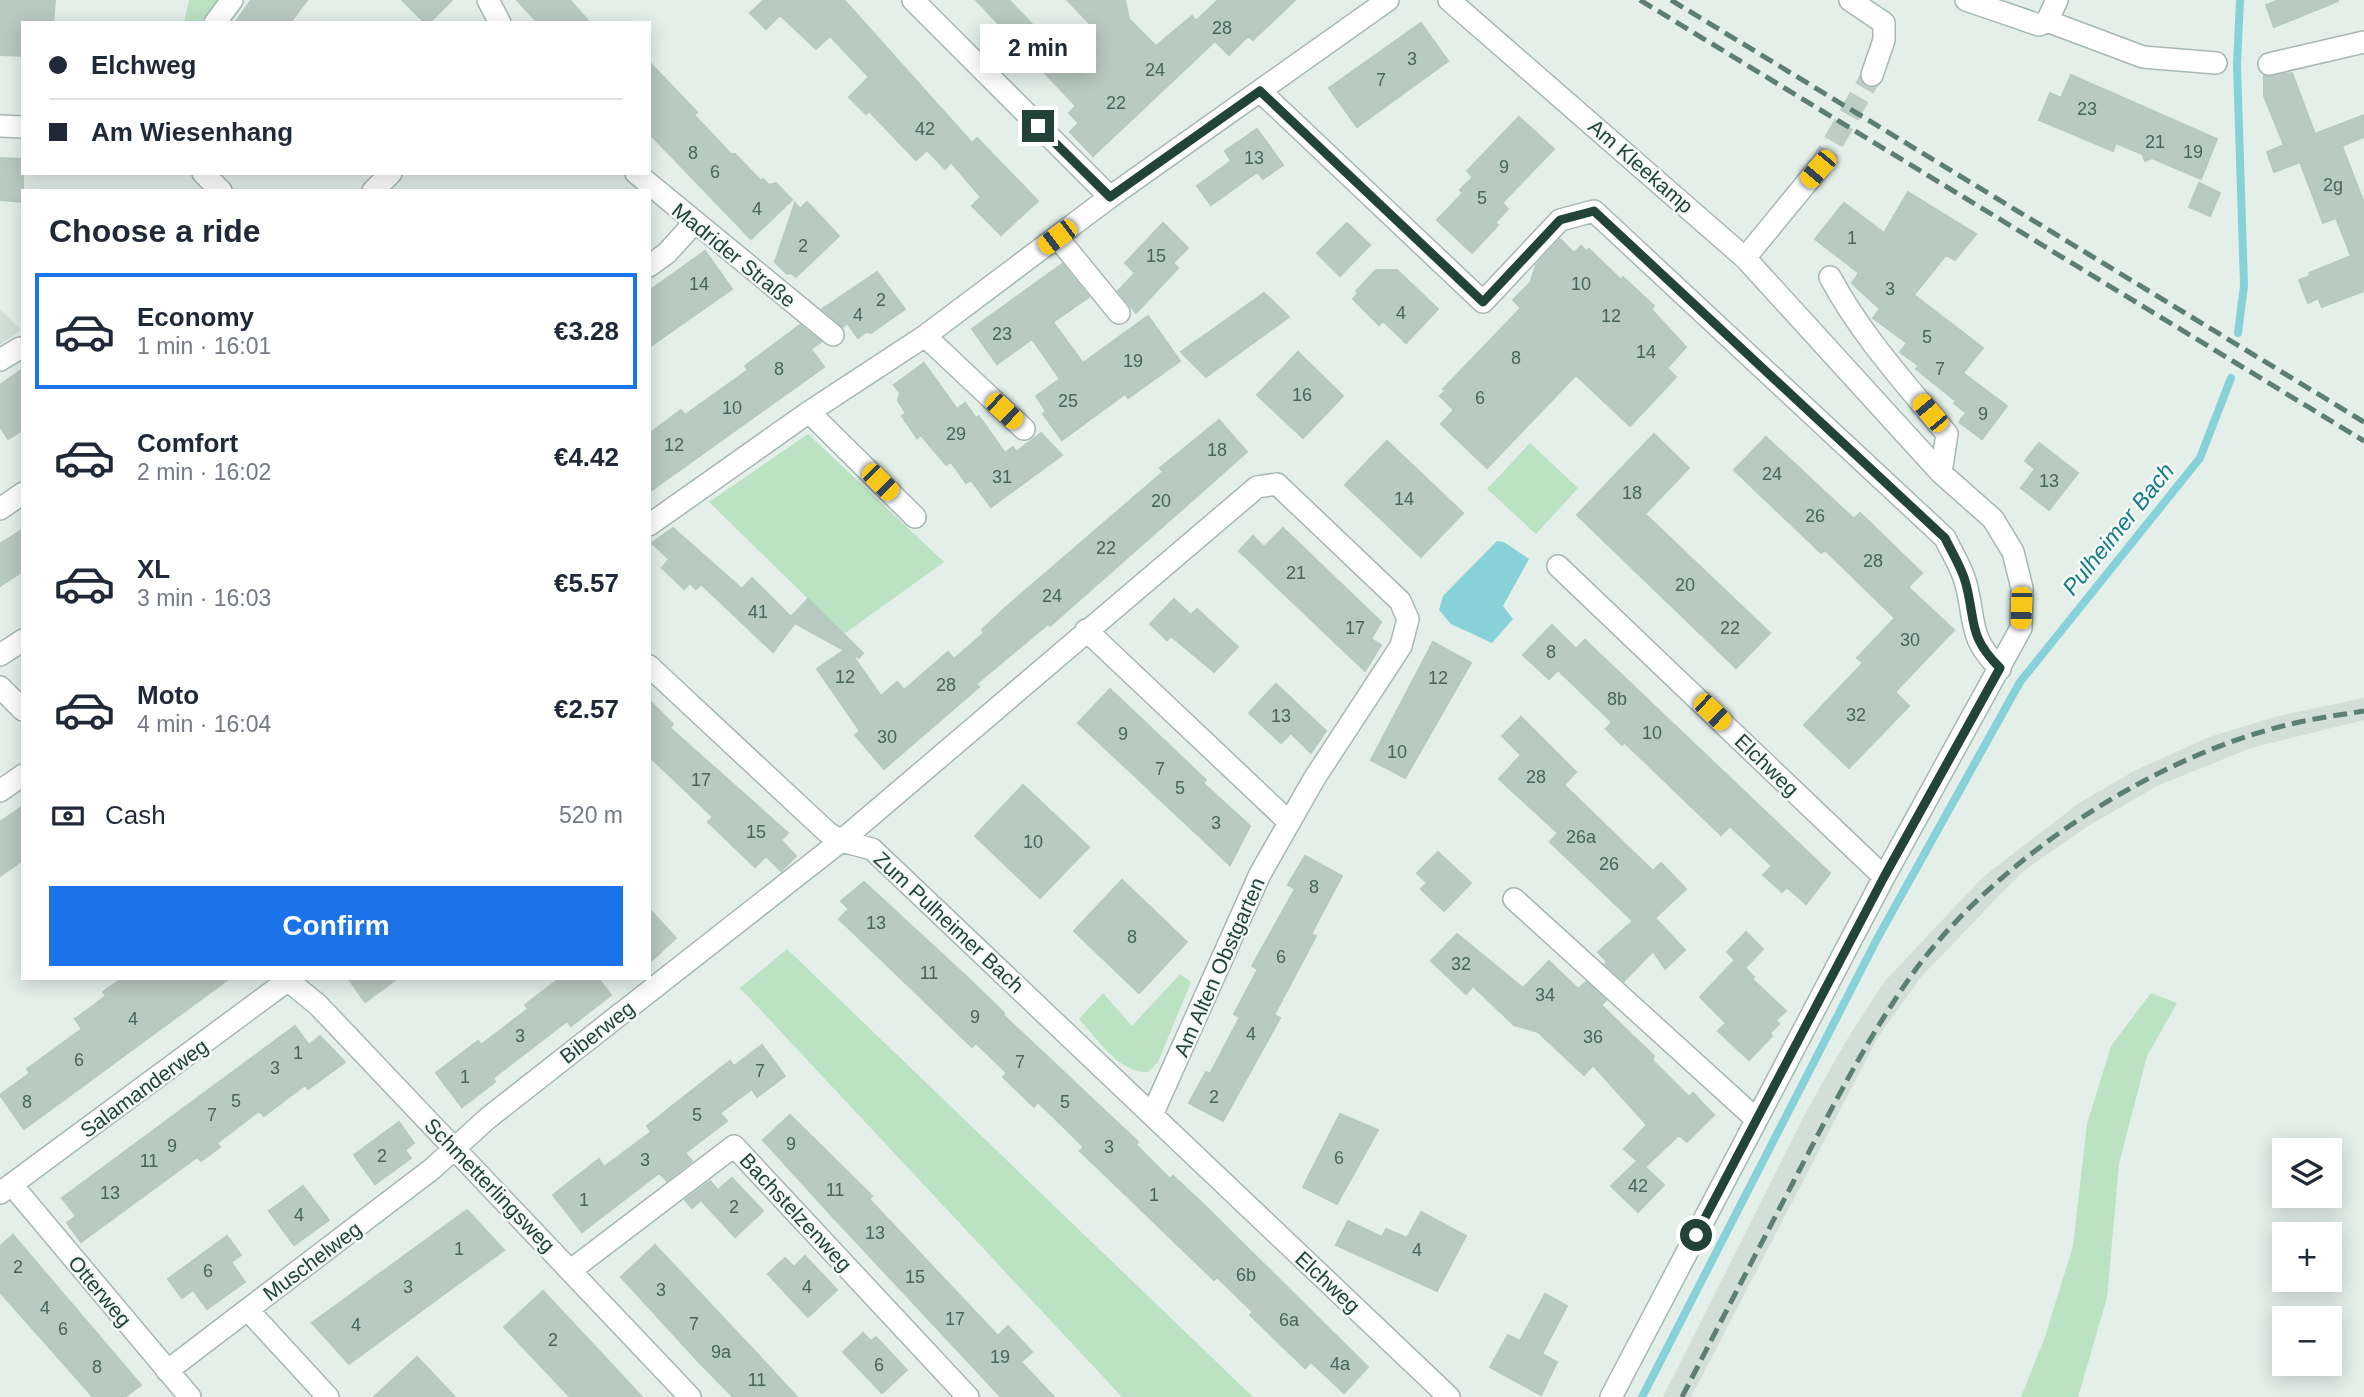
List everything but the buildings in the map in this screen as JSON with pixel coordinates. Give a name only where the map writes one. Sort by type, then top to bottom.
[{"type":"street","points":[[216,21],[232,0]]},
{"type":"street","points":[[488,0],[499,21]]},
{"type":"street","points":[[913,0],[1110,197]]},
{"type":"street","points":[[651,523],[925,335],[1110,197],[1388,0]]},
{"type":"street","name":"Am Kleekamp","points":[[1449,0],[1745,258]]},
{"type":"street","points":[[1850,0],[1884,23],[1884,40],[1872,75]]},
{"type":"street","points":[[1965,0],[2039,25],[2047,21],[2057,0]]},
{"type":"street","points":[[2047,21],[2143,57],[2216,62]]},
{"type":"street","points":[[2269,64],[2364,42]]},
{"type":"street","points":[[1260,91],[1483,302],[1560,220],[1594,211],[1945,538],[1966,582],[1974,634],[1984,652],[2000,668]]},
{"type":"street","points":[[0,126],[21,127]]},
{"type":"street","points":[[1611,1397],[1884,877],[2021,628],[2022,588],[2013,552],[1993,519],[1941,473],[1745,258],[1818,169]]},
{"type":"street","points":[[206,175],[218,189]]},
{"type":"street","name":"Madrider Straße","points":[[638,175],[833,335]]},
{"type":"street","points":[[651,265],[667,253],[694,223]]},
{"type":"street","points":[[1057,237],[1119,313]]},
{"type":"street","points":[[1830,277],[1847,309],[1879,352],[1947,434],[1941,473]]},
{"type":"street","points":[[925,335],[1024,429]]},
{"type":"street","points":[[0,360],[20,348]]},
{"type":"street","points":[[809,412],[915,517]]},
{"type":"street","name":"Am Alten Obstgarten","points":[[841,841],[1256,487],[1277,484],[1400,601],[1408,620],[1401,646],[1289,822],[1260,874],[1152,1115]]},
{"type":"street","points":[[0,509],[21,494]]},
{"type":"street","name":"Elchweg","points":[[1558,566],[1884,877]]},
{"type":"street","points":[[1086,630],[1289,822]]},
{"type":"street","points":[[0,655],[21,641]]},
{"type":"street","name":"Zum Pulheimer Bach","points":[[651,668],[827,832],[841,841],[872,849],[1207,1168]]},
{"type":"street","points":[[0,687],[21,708]]},
{"type":"street","points":[[0,791],[21,776]]},
{"type":"street","name":"Biberweg","points":[[455,1149],[488,1118],[841,841]]},
{"type":"street","points":[[1514,899],[1756,1119]]},
{"type":"street","name":"Schmetterlingsweg","points":[[288,980],[318,1005],[690,1397]]},
{"type":"street","name":"Salamanderweg","points":[[6,1189],[288,980]]},
{"type":"street","name":"Bachstelzenweg","points":[[571,1270],[734,1146],[968,1397]]},
{"type":"street","name":"Muschelweg","points":[[167,1371],[455,1149]]},
{"type":"street","name":"Elchweg","points":[[1207,1168],[1449,1397]]},
{"type":"street","name":"Otterweg","points":[[6,1189],[190,1397]]},
{"type":"street","points":[[248,1310],[328,1397]]},
{"type":"shaded area","points":[[0,309],[21,330],[0,345]]},
{"type":"shaded area","points":[[2364,698],[2364,720],[2251,748],[2157,786],[2085,828],[2021,873],[1921,977],[1878,1037],[1691,1397],[1663,1397],[1807,1110],[1849,1036],[1885,981],[1983,877],[2079,803],[2136,770],[2209,737],[2278,716]]},
{"type":"green space","points":[[189,0],[218,0],[202,21],[184,21]]},
{"type":"green space","points":[[808,434],[944,562],[844,634],[709,502]]},
{"type":"green space","points":[[1530,443],[1578,488],[1536,534],[1487,489]]},
{"type":"green space","points":[[787,949],[1253,1397],[1122,1397],[740,988]]},
{"type":"green space","points":[[1180,974],[1191,982],[1158,1062],[1148,1072],[1137,1071],[1118,1061],[1079,1019],[1103,993],[1132,1026]]},
{"type":"green space","points":[[2151,993],[2177,1003],[2147,1056],[2119,1164],[2107,1298],[2078,1397],[2021,1397],[2045,1337],[2073,1246],[2087,1124],[2111,1046]]},
{"type":"water","points":[[1497,541],[1504,542],[1529,559],[1503,606],[1513,619],[1492,643],[1451,624],[1439,610],[1443,596]]},
{"type":"waterway","name":"Pulheimer Bach","points":[[2238,333],[2244,286],[2237,65],[2240,0]]},
{"type":"waterway","name":"Pulheimer Bach","points":[[1642,1397],[1877,939],[2020,682],[2200,458],[2231,378]]},
{"type":"tunnel","points":[[1818,169],[1872,75]]},
{"type":"railway","points":[[1640,0],[2364,441]]},
{"type":"railway","points":[[1671,0],[2364,422]]},
{"type":"railway","points":[[1682,1397],[1854,1068],[1899,993],[1950,928],[1990,888],[2035,851],[2084,816],[2135,786],[2187,760],[2239,739],[2300,722],[2364,711]]},
{"type":"route","points":[[1038,126],[1110,197],[1260,91],[1483,302],[1560,220],[1594,211],[1945,538],[1966,582],[1974,634],[1984,652],[2000,668],[1884,877],[1696,1235]]}]
